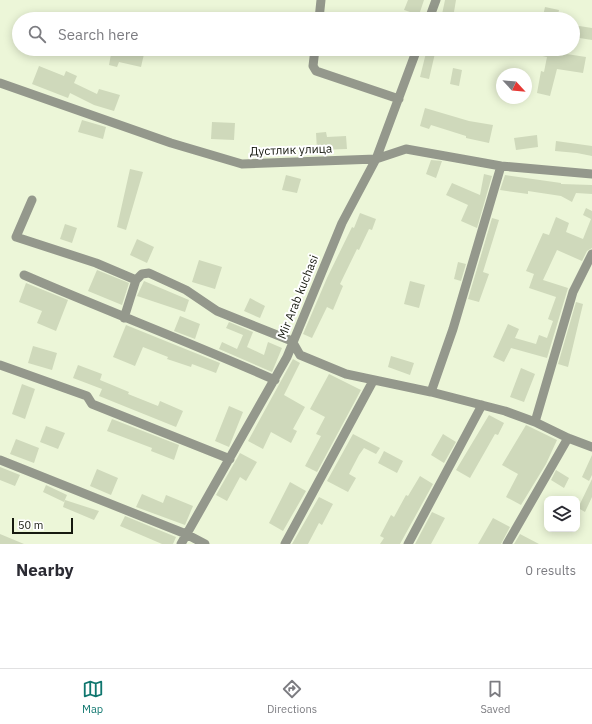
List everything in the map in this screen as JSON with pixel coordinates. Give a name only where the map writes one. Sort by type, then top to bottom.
[{"type":"street","points":[[320,12],[321,0]]},
{"type":"street","points":[[432,12],[436,0]]},
{"type":"street","points":[[315,56],[314,66],[316,71],[399,99]]},
{"type":"street","name":"Mir Arab kuchasi","points":[[181,544],[275,380],[342,222],[376,159],[414,56]]},
{"type":"street","name":"Дустлик улица","points":[[0,83],[172,143],[242,164],[376,159],[406,149],[501,166],[592,174]]},
{"type":"street","points":[[431,392],[453,329],[501,166]]},
{"type":"street","points":[[32,200],[16,237],[96,263],[136,280]]},
{"type":"street","points":[[535,422],[573,292],[592,254]]},
{"type":"street","points":[[124,318],[136,280],[142,274],[149,273],[186,290],[217,311],[292,341],[300,355],[346,374],[373,381],[431,392],[482,405],[535,422],[568,438],[592,447]]},
{"type":"street","points":[[24,275],[124,318],[200,346],[275,380]]},
{"type":"street","points":[[0,366],[87,396],[92,404],[230,459]]},
{"type":"street","points":[[285,544],[373,381]]},
{"type":"street","points":[[408,544],[482,405]]},
{"type":"street","points":[[507,544],[568,438]]},
{"type":"street","points":[[0,460],[186,534],[205,544]]},
{"type":"building","points":[[408,0],[424,0],[420,12],[410,12],[404,10]]},
{"type":"building","points":[[445,0],[456,0],[454,12],[442,12]]},
{"type":"building","points":[[545,7],[559,10],[559,12],[544,12]]},
{"type":"building","points":[[580,26],[592,28],[592,40],[580,38]]},
{"type":"building","points":[[111,56],[144,56],[141,67],[119,62],[117,67],[109,65]]},
{"type":"building","points":[[425,56],[434,56],[429,79],[420,77]]},
{"type":"building","points":[[542,56],[586,57],[583,73],[557,69],[550,96],[537,93],[541,71],[544,72],[547,57]]},
{"type":"building","points":[[39,66],[64,76],[66,71],[77,76],[74,83],[97,94],[99,89],[120,95],[114,111],[94,105],[70,93],[68,98],[32,84]]},
{"type":"building","points":[[453,68],[462,70],[459,86],[450,84]]},
{"type":"building","points":[[425,108],[469,121],[493,125],[489,143],[466,138],[466,136],[431,125],[429,129],[420,126]]},
{"type":"building","points":[[82,120],[106,127],[103,139],[78,132]]},
{"type":"building","points":[[212,122],[235,123],[234,140],[211,139]]},
{"type":"building","points":[[326,132],[327,137],[346,136],[347,149],[317,150],[316,133]]},
{"type":"building","points":[[537,135],[538,147],[516,150],[514,138]]},
{"type":"building","points":[[556,141],[592,146],[592,156],[555,151]]},
{"type":"building","points":[[431,160],[442,161],[436,178],[426,174]]},
{"type":"building","points":[[130,169],[143,172],[126,230],[117,227]]},
{"type":"building","points":[[484,174],[492,176],[477,228],[461,221],[468,205],[446,195],[452,183],[480,195]]},
{"type":"building","points":[[286,175],[301,179],[297,193],[282,190]]},
{"type":"building","points":[[505,175],[561,184],[592,185],[592,194],[576,193],[572,202],[561,196],[528,191],[528,194],[500,190]]},
{"type":"building","points":[[586,208],[592,211],[592,248],[587,251],[582,261],[557,250],[543,280],[568,288],[547,358],[511,348],[504,362],[493,357],[508,324],[519,329],[515,338],[536,344],[539,335],[547,338],[553,321],[548,319],[556,297],[529,288],[534,274],[526,271],[543,233],[549,235],[556,217],[569,223],[566,232],[583,239],[591,219],[583,215]]},
{"type":"building","points":[[360,213],[376,219],[372,230],[369,229],[359,250],[357,249],[340,284],[343,286],[333,310],[327,307],[312,338],[303,334],[327,278],[352,227],[354,228]]},
{"type":"building","points":[[492,218],[499,220],[483,272],[489,274],[479,302],[468,299]]},
{"type":"building","points":[[65,224],[77,228],[72,243],[60,239]]},
{"type":"building","points":[[137,239],[154,247],[147,263],[130,255]]},
{"type":"building","points":[[199,260],[222,267],[215,289],[192,282]]},
{"type":"building","points":[[458,262],[466,264],[461,281],[454,279]]},
{"type":"building","points":[[97,270],[129,283],[122,305],[88,291]]},
{"type":"building","points":[[144,281],[189,300],[185,312],[137,296]]},
{"type":"building","points":[[410,281],[425,285],[419,308],[404,304]]},
{"type":"building","points":[[26,283],[68,300],[56,331],[37,323],[42,311],[19,302]]},
{"type":"building","points":[[250,298],[265,306],[260,318],[244,311]]},
{"type":"building","points":[[576,302],[583,304],[568,367],[558,364]]},
{"type":"building","points":[[180,316],[200,324],[195,339],[174,331]]},
{"type":"building","points":[[229,322],[253,332],[247,347],[264,355],[268,342],[282,348],[272,372],[219,349],[222,342],[237,349],[243,335],[226,328]]},
{"type":"building","points":[[126,325],[220,363],[216,373],[192,364],[191,367],[167,359],[168,357],[143,347],[135,366],[113,357]]},
{"type":"building","points":[[33,346],[57,353],[52,370],[28,363]]},
{"type":"building","points":[[391,356],[414,363],[410,375],[388,367]]},
{"type":"building","points":[[293,359],[300,363],[284,395],[305,407],[293,429],[297,431],[291,443],[271,432],[263,449],[248,441]]},
{"type":"building","points":[[78,365],[102,374],[100,380],[129,392],[128,394],[158,406],[160,401],[183,411],[176,427],[99,396],[102,389],[73,378]]},
{"type":"building","points":[[521,368],[535,374],[524,402],[510,397]]},
{"type":"building","points":[[329,374],[361,390],[317,472],[305,466],[321,436],[316,434],[325,417],[310,409]]},
{"type":"building","points":[[22,384],[35,389],[25,419],[12,414]]},
{"type":"building","points":[[229,406],[243,412],[229,447],[215,441]]},
{"type":"building","points":[[489,415],[504,423],[498,435],[495,434],[470,478],[456,470]]},
{"type":"building","points":[[112,419],[179,445],[174,460],[151,451],[152,448],[107,431]]},
{"type":"building","points":[[526,425],[557,440],[546,464],[521,505],[506,497],[518,474],[502,465]]},
{"type":"building","points":[[46,426],[65,433],[58,449],[40,442]]},
{"type":"building","points":[[353,434],[380,448],[376,454],[364,448],[349,474],[356,478],[348,492],[327,481]]},
{"type":"building","points":[[443,434],[456,442],[444,463],[431,455]]},
{"type":"building","points":[[16,439],[39,448],[34,463],[10,454]]},
{"type":"building","points":[[384,451],[403,461],[397,473],[378,463]]},
{"type":"building","points":[[240,453],[257,462],[246,481],[240,477],[227,501],[216,495]]},
{"type":"building","points":[[592,455],[592,475],[589,481],[582,477]]},
{"type":"building","points":[[0,467],[20,475],[15,486],[0,480]]},
{"type":"building","points":[[97,469],[118,478],[111,495],[90,486]]},
{"type":"building","points":[[556,470],[569,478],[564,488],[551,480]]},
{"type":"building","points":[[420,476],[433,484],[400,544],[380,544],[384,538],[380,536],[391,515],[394,517],[406,495],[408,496]]},
{"type":"building","points":[[592,479],[592,497],[585,512],[580,509],[580,504]]},
{"type":"building","points":[[290,482],[306,491],[283,531],[269,523]]},
{"type":"building","points":[[46,485],[67,495],[64,502],[43,492]]},
{"type":"building","points":[[142,494],[163,503],[166,495],[193,506],[185,525],[136,507]]},
{"type":"building","points":[[319,497],[333,504],[322,525],[319,523],[308,544],[292,544]]},
{"type":"building","points":[[65,500],[99,511],[94,520],[63,507]]},
{"type":"building","points":[[432,512],[445,518],[431,544],[415,544]]},
{"type":"building","points":[[125,516],[176,537],[173,544],[162,544],[120,526]]},
{"type":"building","points":[[493,518],[510,527],[501,544],[478,544]]},
{"type":"building","points":[[0,534],[24,544],[0,544]]},
{"type":"building","points":[[520,534],[539,544],[514,544]]}]
